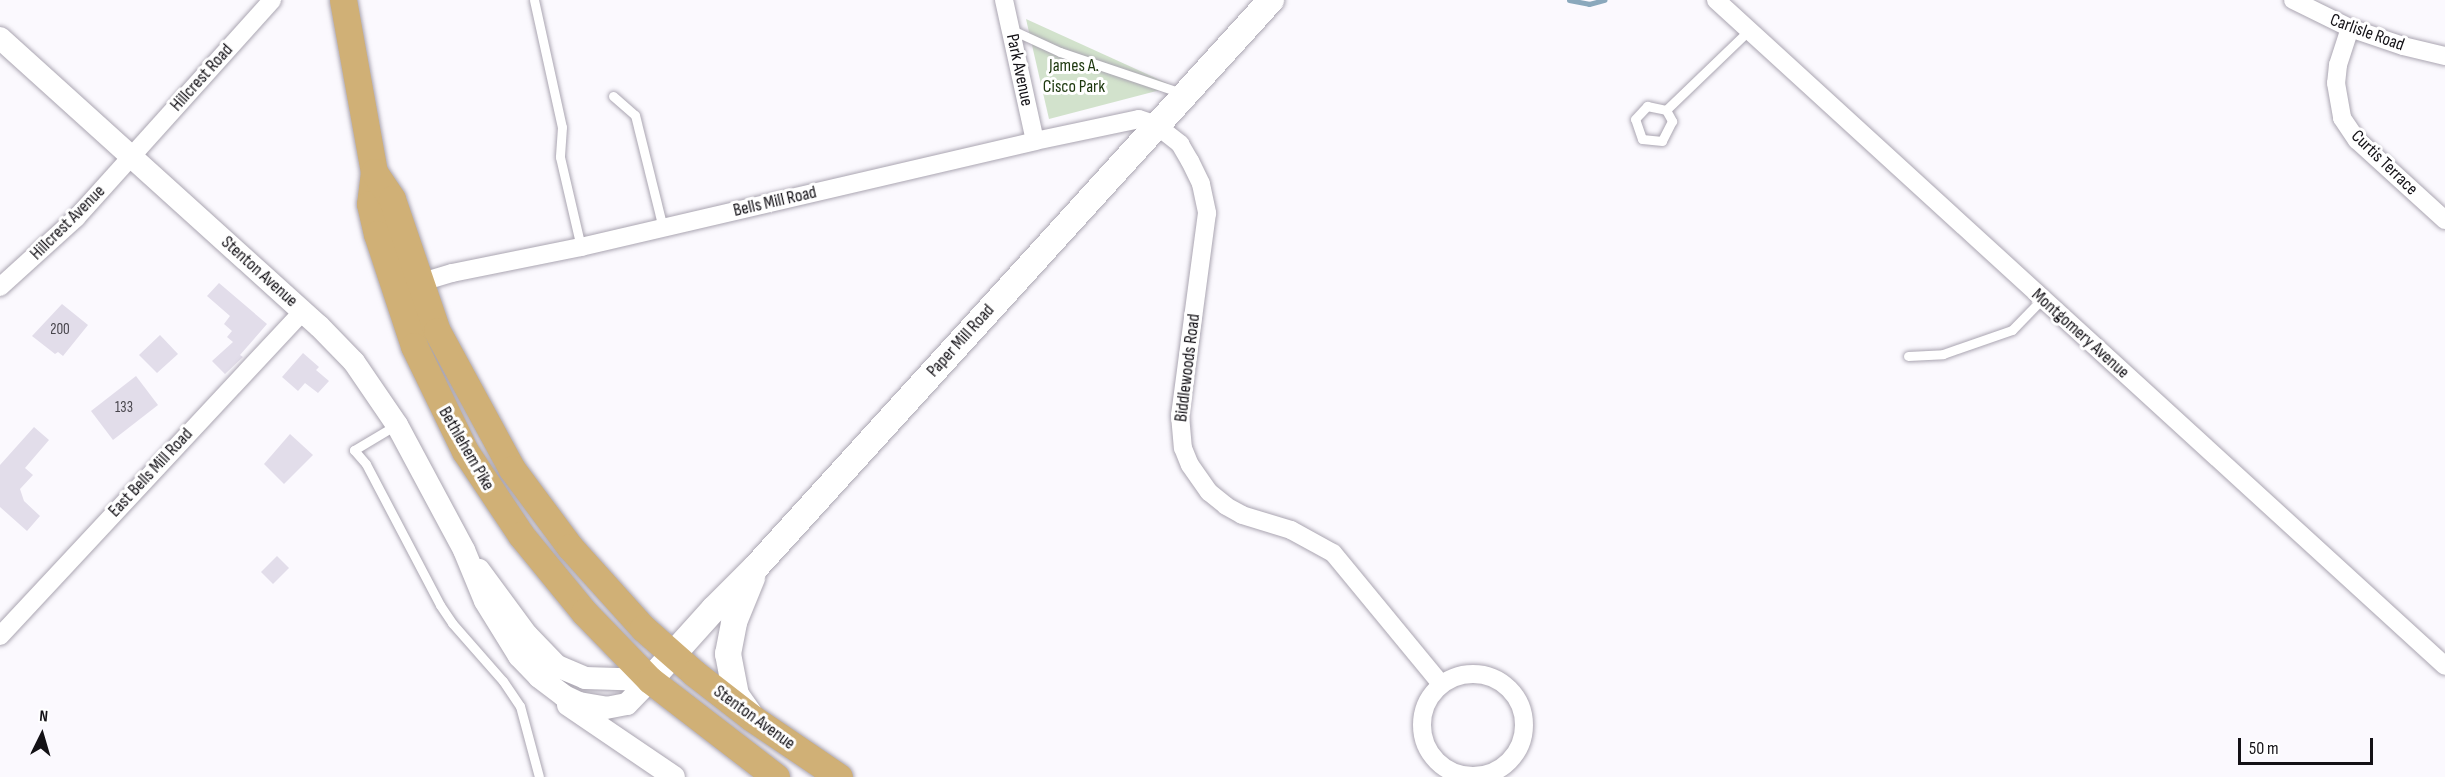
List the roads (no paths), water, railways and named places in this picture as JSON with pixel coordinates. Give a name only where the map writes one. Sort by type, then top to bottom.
[{"type":"main road","name":"Bethlehem Pike","points":[[343,0],[374,172],[370,204],[393,291],[428,379],[465,450],[521,535],[584,612],[650,680]]},
{"type":"main road","name":"Paper Mill Road","points":[[650,680],[756,567],[1271,0]]},
{"type":"main road","name":"Bethlehem Pike","points":[[374,172],[392,199],[437,331],[512,468],[592,574],[643,628],[672,654]]},
{"type":"main road","points":[[752,718],[736,695],[728,654],[734,622],[756,567]]},
{"type":"main road","name":"Stenton Avenue","points":[[672,654],[752,718],[839,777]]},
{"type":"main road","name":"Stenton Avenue","points":[[650,680],[768,773]]},
{"type":"street","name":"Hillcrest Road","points":[[132,157],[273,0]]},
{"type":"street","name":"Park Avenue","points":[[1004,0],[1035,141]]},
{"type":"street","name":"Montgomery Avenue","points":[[1716,0],[2445,666]]},
{"type":"street","name":"Carlisle Road","points":[[2293,0],[2349,28],[2445,57]]},
{"type":"street","name":"Curtis Terrace","points":[[2349,28],[2336,83],[2337,100],[2342,118],[2357,140],[2445,220]]},
{"type":"street","name":"Stenton Avenue","points":[[0,38],[303,311],[354,362],[397,425],[464,550],[485,601],[497,621],[519,656],[550,687],[579,703],[594,707],[617,707],[627,704],[650,680]]},
{"type":"street","name":"Bells Mill Road","points":[[393,291],[452,273],[581,248],[1035,141],[1138,119],[1156,125]]},
{"type":"street","name":"Biddlewoods Road","points":[[1156,125],[1180,144],[1191,161],[1201,184],[1207,213],[1180,416],[1183,448],[1190,465],[1209,492],[1226,506],[1242,515],[1291,530],[1333,553],[1441,684]]},
{"type":"street","name":"Hillcrest Avenue","points":[[0,287],[76,218],[132,157]]},
{"type":"street","name":"East Bells Mill Road","points":[[0,636],[303,311]]},
{"type":"street","name":"Stenton Avenue","points":[[464,550],[499,594],[527,635],[557,666],[570,674],[593,679],[650,680]]},
{"type":"street","points":[[1475,673],[1493,676],[1508,686],[1519,700],[1524,715],[1525,733],[1519,751],[1507,764],[1495,772],[1478,776],[1460,775],[1443,767],[1427,749],[1422,732],[1422,714],[1429,697],[1441,684],[1457,675],[1475,673]]},
{"type":"street","points":[[550,687],[582,716],[674,777]]},
{"type":"lane","points":[[534,0],[562,127],[560,157],[581,248]]},
{"type":"lane","points":[[1010,29],[1060,52],[1185,94]]},
{"type":"lane","points":[[1666,110],[1748,31]]},
{"type":"lane","points":[[613,96],[635,115],[663,228]]},
{"type":"lane","points":[[1647,106],[1666,110],[1672,121],[1662,141],[1642,139],[1635,119],[1647,106]]},
{"type":"lane","points":[[1908,356],[1943,354],[2012,330],[2042,299]]},
{"type":"lane","points":[[397,425],[354,450],[366,464],[440,605],[462,635],[503,681],[520,706],[539,777]]},
{"type":"waterway","points":[[1569,0],[1589,4],[1604,0]]},
{"type":"park label","name":"James A. Cisco Park","points":[[1074,77]]}]
